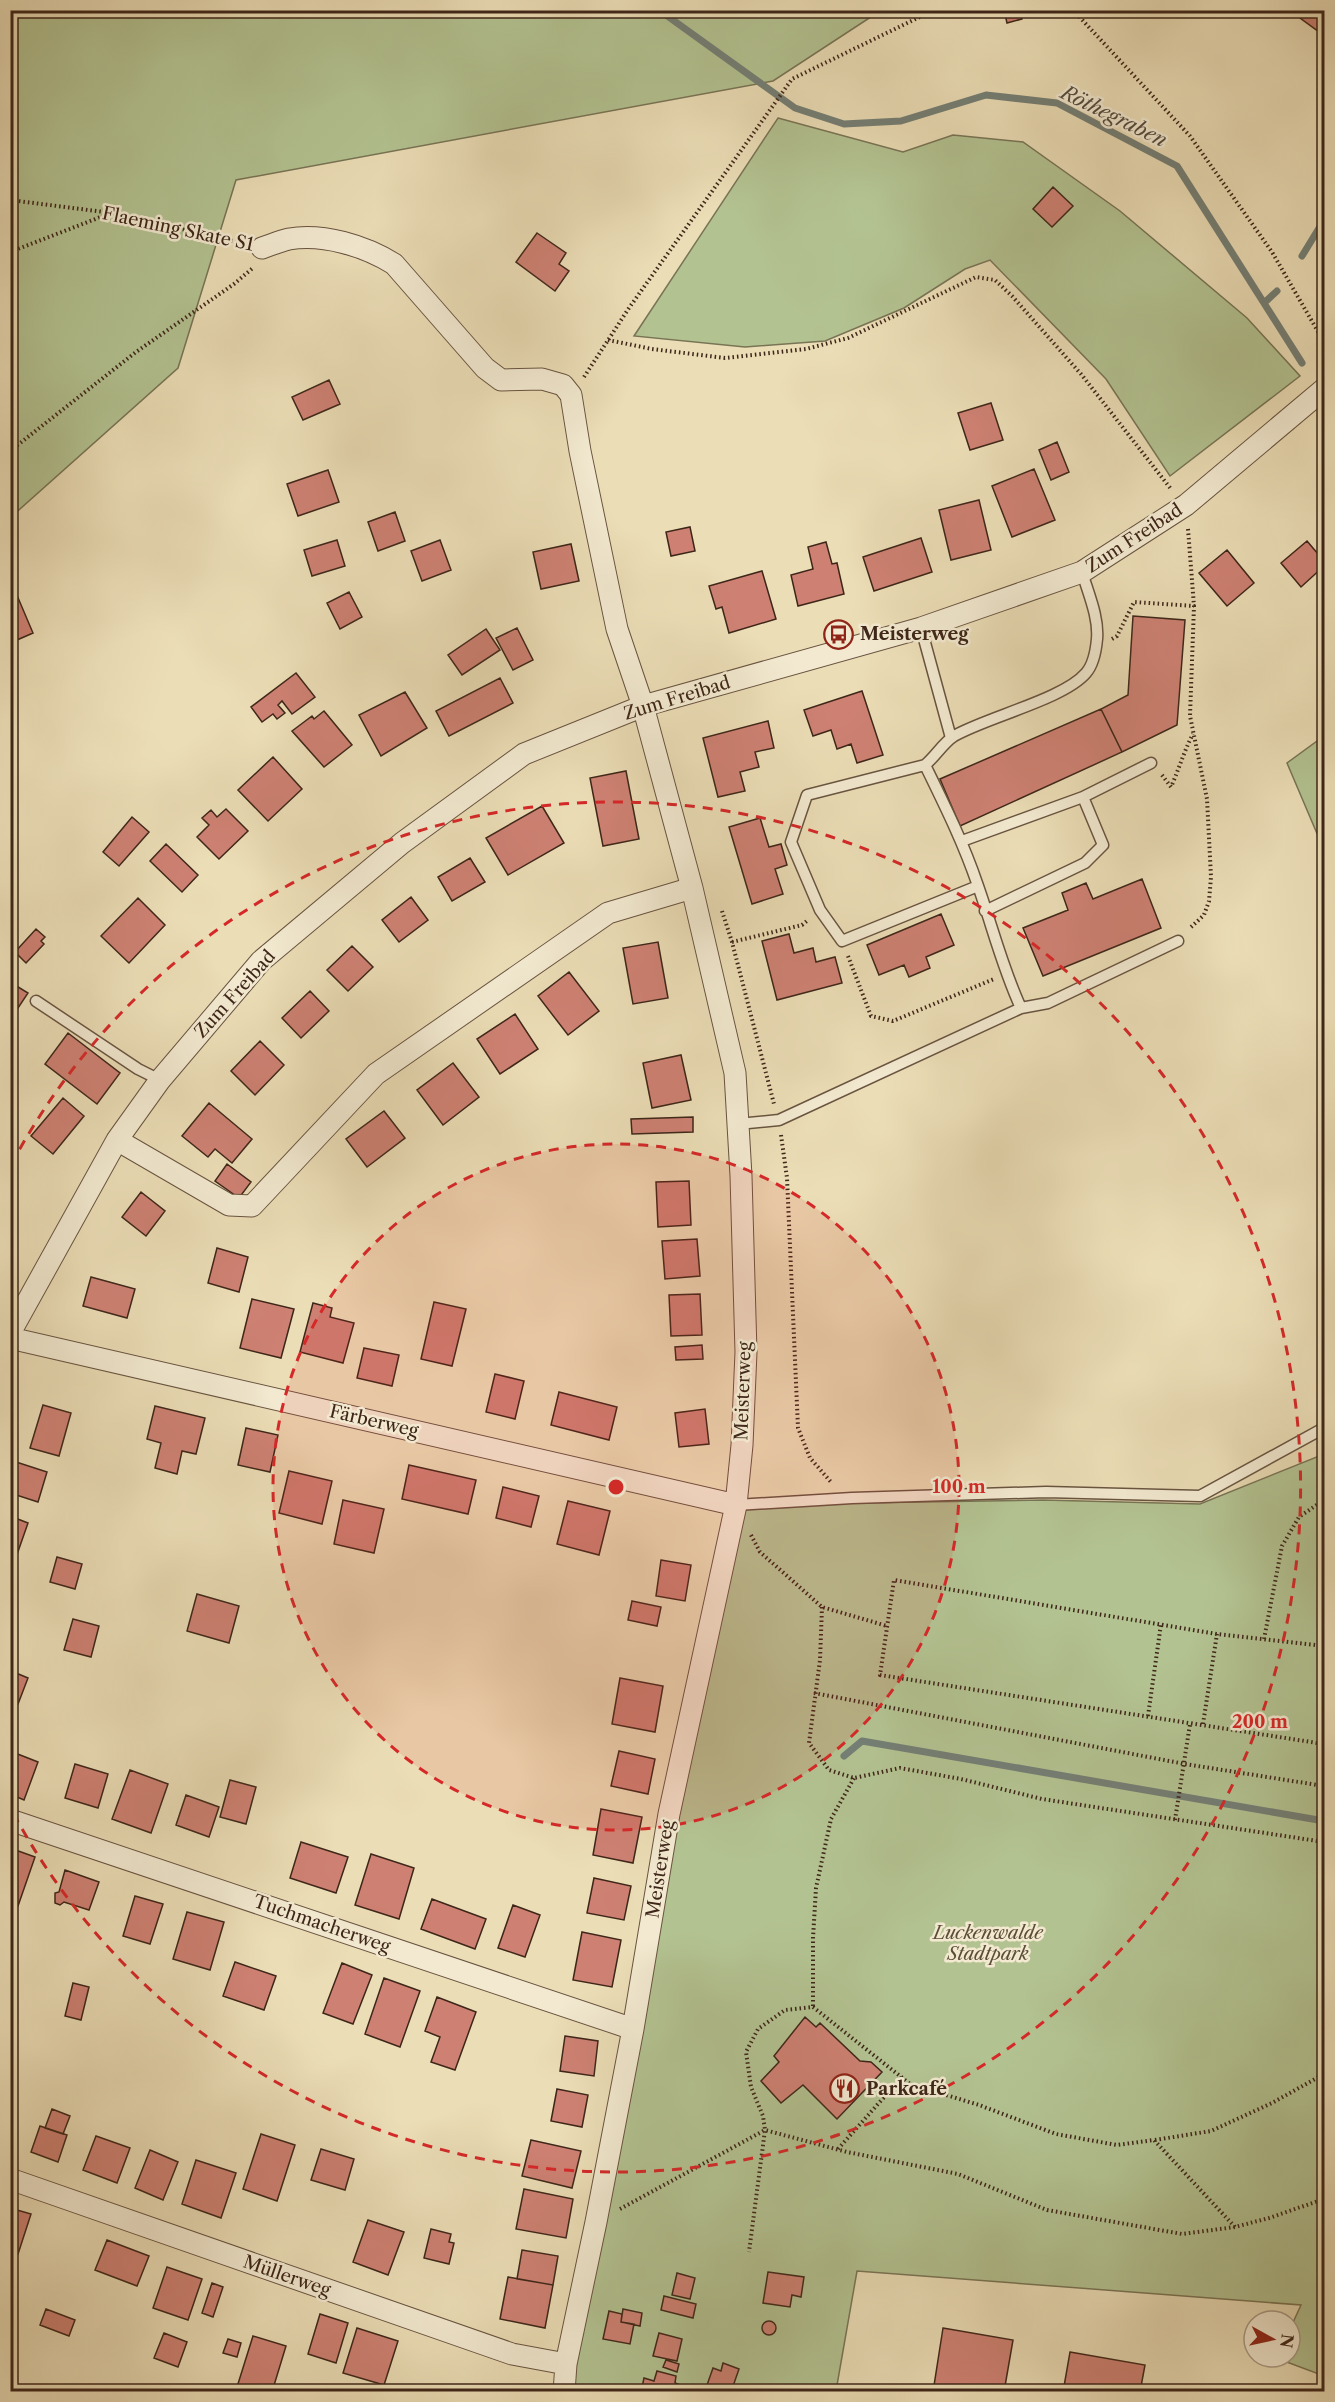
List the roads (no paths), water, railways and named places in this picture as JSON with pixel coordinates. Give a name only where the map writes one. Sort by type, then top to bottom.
[{"type":"street","name":"Flaeming Skate S1","points":[[260,256],[290,239],[316,238],[374,252],[394,264],[485,368],[501,380],[542,379],[563,385],[572,395]]},
{"type":"street","name":"Zum Freibad","points":[[10,1336],[117,1140],[160,1080],[261,961],[402,843],[525,754],[643,706],[921,628],[1082,572],[1186,505],[1324,389]]},
{"type":"street","name":"Meisterweg","points":[[564,2391],[566,2364],[633,2029],[669,1814],[736,1505],[746,1352],[735,1073],[692,888],[643,706],[617,629],[580,451],[572,395]]},
{"type":"street","points":[[117,1140],[229,1205],[252,1206],[376,1074],[608,913],[692,888]]},
{"type":"street","name":"Färberweg","points":[[10,1336],[736,1505]]},
{"type":"street","name":"Tuchmacherweg","points":[[10,1820],[633,2029]]},
{"type":"street","name":"Müllerweg","points":[[10,2179],[512,2354],[566,2364]]},
{"type":"lane","points":[[978,886],[842,941],[820,910],[791,842],[807,795],[925,765],[951,738],[1059,692],[1079,681],[1088,671],[1094,657],[1096,642],[1096,620],[1082,572]]},
{"type":"lane","points":[[921,628],[951,738]]},
{"type":"lane","points":[[962,842],[1083,797],[1151,763]]},
{"type":"lane","points":[[925,765],[962,842],[1005,974],[1021,1008]]},
{"type":"lane","points":[[985,911],[1085,862],[1103,845],[1083,797]]},
{"type":"lane","points":[[738,1124],[779,1120],[1021,1008],[1048,1003],[1178,941]]},
{"type":"lane","points":[[36,1001],[138,1069],[160,1080]]},
{"type":"lane","points":[[736,1505],[852,1498],[1046,1492],[1200,1496],[1324,1428]]},
{"type":"waterway","name":"Röthegraben","points":[[659,10],[795,108],[844,124],[901,121],[986,95],[1057,103],[1177,166],[1302,363]]},
{"type":"waterway","points":[[1302,256],[1324,220]]},
{"type":"waterway","points":[[1264,303],[1277,291]]},
{"type":"waterway","points":[[844,1756],[862,1741],[1324,1821]]},
{"type":"place","name":"Meisterweg","points":[[839,634]]},
{"type":"place","name":"Parkcafé","points":[[845,2089]]},
{"type":"park label","name":"Luckenwalde Stadtpark","points":[[988,1943]]}]
